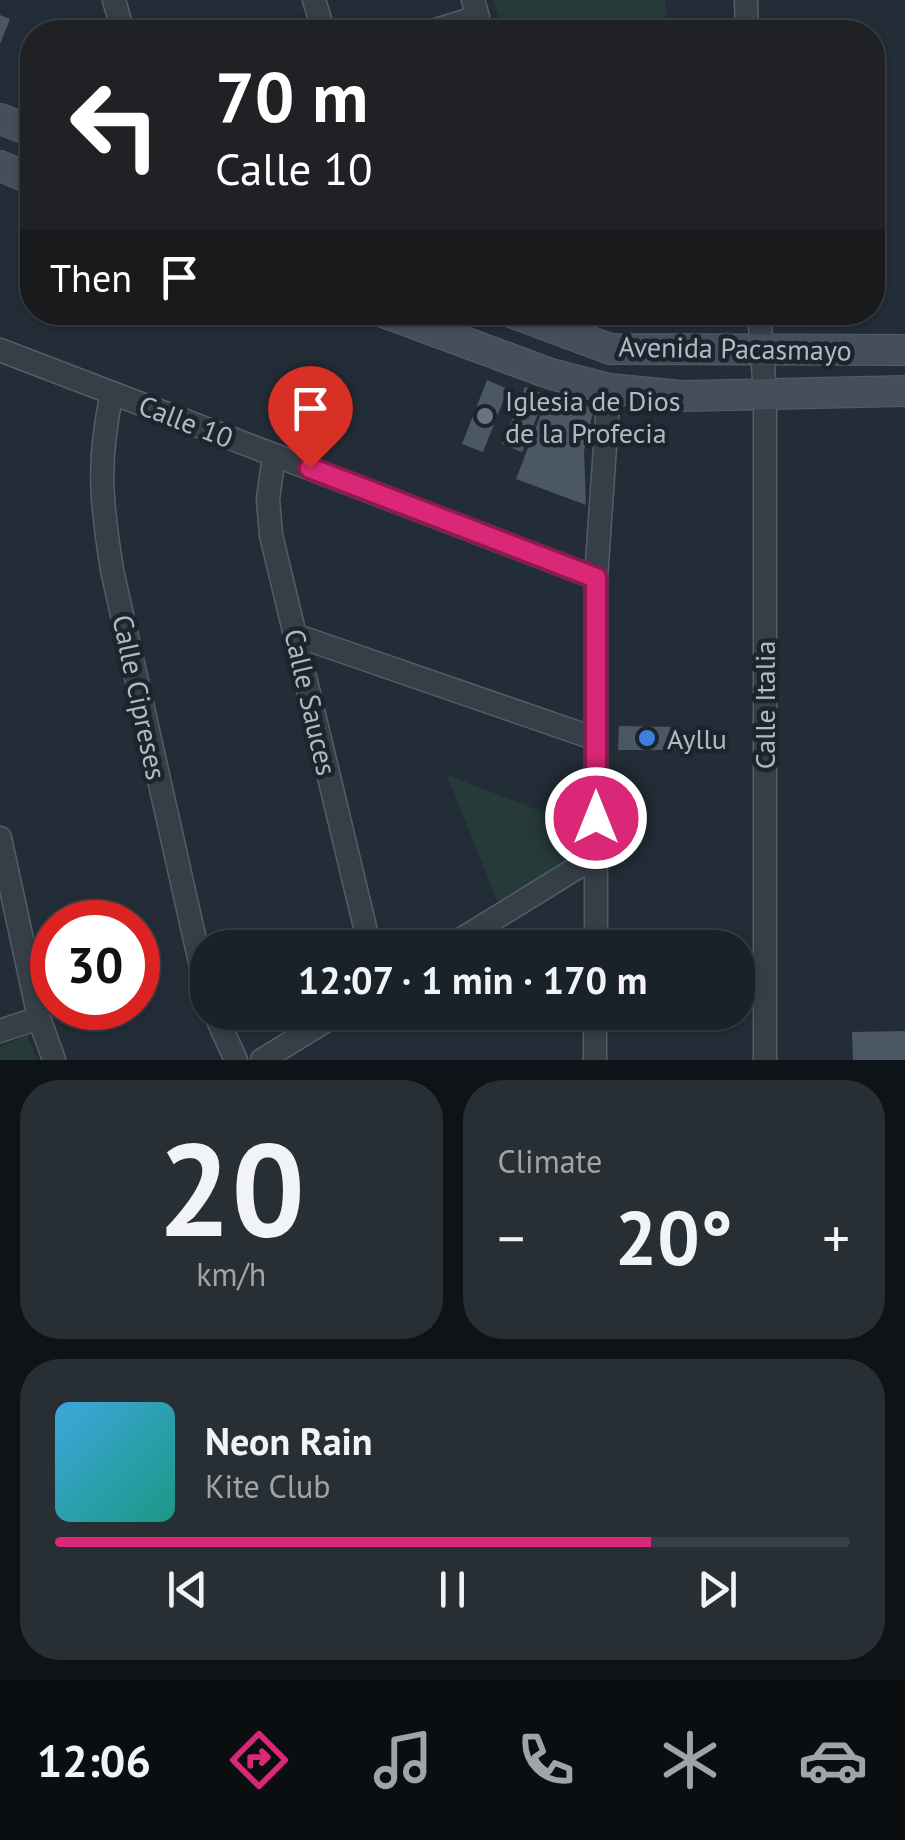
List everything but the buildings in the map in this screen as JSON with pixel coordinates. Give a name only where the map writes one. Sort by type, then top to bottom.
[{"type":"main road","name":"Avenida Pacasmayo","points":[[418,325],[551,374],[609,389],[683,396],[896,391]]},
{"type":"main road","name":"Avenida Pacasmayo","points":[[546,325],[610,349],[894,350]]},
{"type":"main road","points":[[894,350],[874,360],[872,375],[896,391]]},
{"type":"street","points":[[452,20],[475,8]]},
{"type":"street","name":"Calle Italia","points":[[760,325],[765,392],[764,1060]]},
{"type":"street","name":"Calle 10","points":[[0,350],[596,578]]},
{"type":"street","points":[[596,930],[596,578],[609,389]]},
{"type":"street","name":"Calle Cipreses","points":[[112,393],[101,444],[101,500],[112,570],[193,930]]},
{"type":"street","name":"Calle Sauces","points":[[274,455],[268,499],[271,535],[366,930]]},
{"type":"street","points":[[295,635],[596,739]]},
{"type":"street","points":[[1,847],[30,978]]},
{"type":"street","points":[[476,930],[596,856]]},
{"type":"street","points":[[0,1031],[30,1021]]},
{"type":"street","points":[[43,1030],[54,1060]]},
{"type":"street","points":[[222,1030],[236,1060]]},
{"type":"street","points":[[262,1060],[311,1030]]},
{"type":"street","points":[[595,1060],[596,1030]]},
{"type":"green space","points":[[494,0],[665,0],[666,20],[499,20]]},
{"type":"green space","points":[[447,775],[585,828],[588,850],[498,903]]},
{"type":"green space","points":[[27,1035],[38,1060],[0,1060],[0,1047]]},
{"type":"place","name":"Iglesia de Dios de la Profecia","points":[[485,416]]},
{"type":"place","name":"Ayllu","points":[[647,738]]},
{"type":"route","points":[[310,468],[596,578],[596,818]]}]
